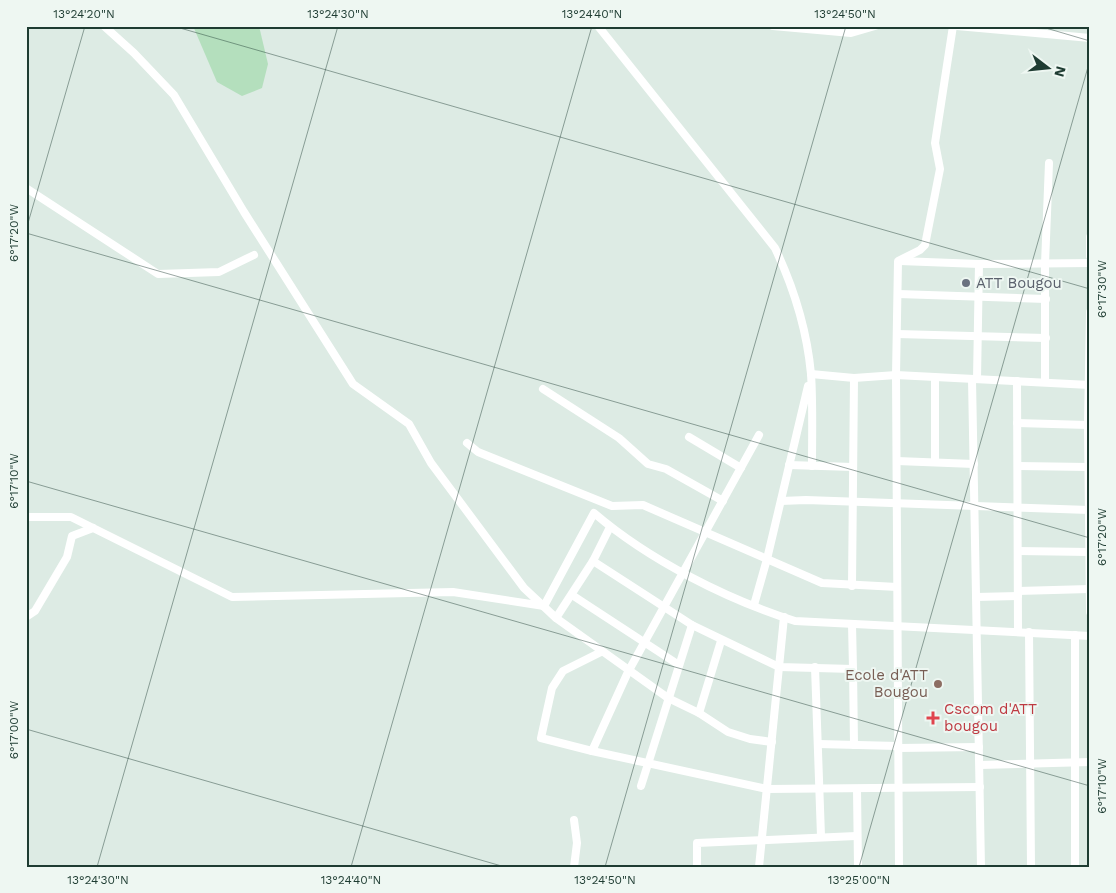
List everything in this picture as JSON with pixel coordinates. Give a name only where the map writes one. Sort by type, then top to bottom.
[{"type":"street","points":[[104,26],[134,52],[174,95],[244,212],[353,384],[409,424],[443,479],[524,588],[556,618],[628,672],[668,698],[699,713],[728,732],[750,739],[772,742]]},
{"type":"street","points":[[598,26],[775,248],[789,276],[805,338],[811,374],[812,466]]},
{"type":"street","points":[[773,26],[851,33],[876,26]]},
{"type":"street","points":[[898,261],[920,250],[925,245],[940,169],[935,144],[953,26]]},
{"type":"street","points":[[957,26],[1090,38]]},
{"type":"street","points":[[1045,382],[1045,264],[1049,163]]},
{"type":"street","points":[[26,188],[158,274],[219,272],[254,255]]},
{"type":"street","points":[[1090,237],[1090,256]]},
{"type":"street","points":[[898,261],[979,264],[1090,263]]},
{"type":"street","points":[[898,261],[896,375],[899,867]]},
{"type":"street","points":[[979,264],[974,464],[981,867]]},
{"type":"street","points":[[898,294],[1046,299]]},
{"type":"street","points":[[1090,312],[1088,426],[1090,612]]},
{"type":"street","points":[[897,334],[1046,338]]},
{"type":"street","points":[[811,374],[854,378],[896,375],[1089,385]]},
{"type":"street","points":[[754,605],[767,560],[811,374]]},
{"type":"street","points":[[852,586],[854,378]]},
{"type":"street","points":[[935,378],[935,462]]},
{"type":"street","points":[[1017,381],[1018,632]]},
{"type":"street","points":[[543,389],[619,438],[648,464],[666,470],[722,501]]},
{"type":"street","points":[[1017,423],[1088,426]]},
{"type":"street","points":[[592,751],[628,672],[681,572],[759,435]]},
{"type":"street","points":[[689,437],[741,468]]},
{"type":"street","points":[[467,443],[478,452],[589,498],[612,506],[643,505],[822,584],[897,587]]},
{"type":"street","points":[[897,460],[974,464]]},
{"type":"street","points":[[789,465],[853,467]]},
{"type":"street","points":[[1018,466],[1088,467]]},
{"type":"street","points":[[781,501],[1089,510]]},
{"type":"street","points":[[544,606],[594,513],[610,526],[681,572],[784,618],[795,621],[1090,636]]},
{"type":"street","points":[[26,516],[71,517],[232,597],[453,592],[544,606]]},
{"type":"street","points":[[556,618],[593,561],[610,526]]},
{"type":"street","points":[[26,617],[35,611],[67,557],[72,536],[93,528]]},
{"type":"street","points":[[1018,551],[1089,552]]},
{"type":"street","points":[[593,561],[692,625],[721,641],[779,667],[853,668]]},
{"type":"street","points":[[976,597],[1089,589]]},
{"type":"street","points":[[572,595],[679,665]]},
{"type":"street","points":[[759,867],[784,618]]},
{"type":"street","points":[[852,624],[854,744]]},
{"type":"street","points":[[641,786],[692,625]]},
{"type":"street","points":[[1029,632],[1031,867]]},
{"type":"street","points":[[1075,635],[1075,867]]},
{"type":"street","points":[[699,713],[721,641]]},
{"type":"street","points":[[601,652],[563,671],[552,688],[541,738],[592,751],[767,788],[898,789],[980,787]]},
{"type":"street","points":[[815,667],[821,836]]},
{"type":"street","points":[[818,744],[898,747],[979,747]]},
{"type":"street","points":[[980,765],[1090,762]]},
{"type":"street","points":[[857,789],[856,836],[858,867]]},
{"type":"street","points":[[574,820],[577,843],[574,867]]},
{"type":"street","points":[[698,867],[697,843],[821,836],[856,836]]},
{"type":"green space","points":[[193,26],[259,26],[268,64],[262,88],[242,96],[217,82]]},
{"type":"place","name":"ATT Bougou","points":[[966,283]]},
{"type":"place","name":"Ecole d'ATT Bougou","points":[[938,684]]},
{"type":"place","name":"Cscom d'ATT bougou","points":[[933,718]]}]
